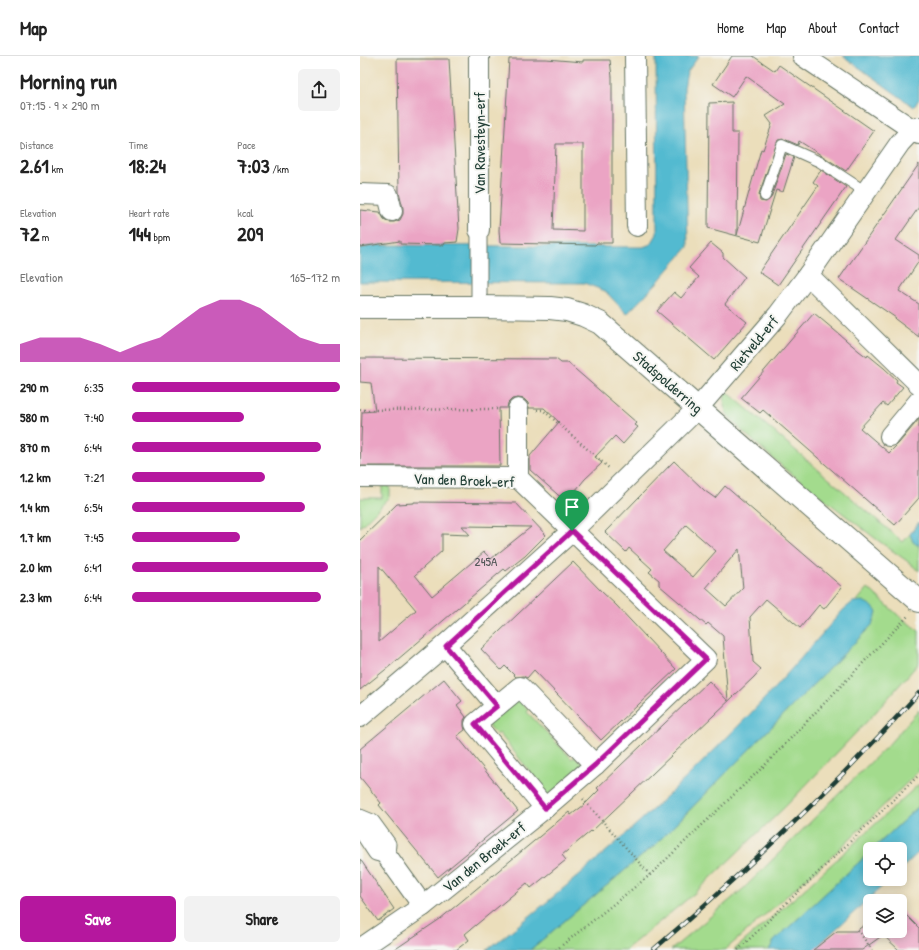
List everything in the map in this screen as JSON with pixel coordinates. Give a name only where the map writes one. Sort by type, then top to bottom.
[{"type":"street","name":"Van Ravesteyn-erf","points":[[479,56],[479,236]]},
{"type":"street","points":[[635,56],[637,226]]},
{"type":"street","name":"Rietveld-erf","points":[[698,408],[778,315],[808,276],[900,143],[917,131],[803,56]]},
{"type":"street","points":[[360,194],[388,195],[392,211]]},
{"type":"street","points":[[479,236],[479,298]]},
{"type":"street","points":[[808,276],[919,384]]},
{"type":"street","name":"Stadspolderring","points":[[360,307],[479,298],[567,310],[583,315],[600,323],[698,408],[914,608]]},
{"type":"street","points":[[890,436],[919,401]]},
{"type":"street","points":[[360,717],[446,646],[572,531],[698,408]]},
{"type":"street","points":[[518,409],[518,478]]},
{"type":"street","name":"Van den Broek-erf","points":[[360,477],[518,478],[706,659],[595,765],[545,808],[423,906],[360,949]]},
{"type":"street","points":[[446,646],[497,706]]},
{"type":"street","points":[[545,808],[475,724],[520,687],[595,765]]},
{"type":"street","points":[[360,817],[372,822],[388,844],[388,856],[423,906]]},
{"type":"street","points":[[360,829],[376,853],[388,856]]},
{"type":"lane","points":[[765,196],[782,144],[820,162],[866,192]]},
{"type":"path","points":[[556,950],[650,875],[767,763],[914,608]]},
{"type":"path","points":[[738,950],[919,776]]},
{"type":"path","points":[[571,786],[650,875]]},
{"type":"path","points":[[858,930],[872,950]]},
{"type":"green space","points":[[725,390],[903,542],[910,534],[913,542],[919,546],[919,571],[784,468],[741,430],[727,414],[724,406]]},
{"type":"green space","points":[[382,485],[390,486],[390,497],[360,527],[360,498],[382,498]]},
{"type":"green space","points":[[868,588],[899,616],[919,631],[919,663],[873,715],[786,806],[696,892],[625,950],[530,950],[656,844],[872,625],[877,612],[868,604],[856,602]]},
{"type":"green space","points":[[518,698],[528,710],[527,712],[572,759],[574,757],[584,764],[547,798],[539,785],[540,784],[499,733],[497,735],[487,724]]},
{"type":"green space","points":[[919,710],[919,771],[830,858],[725,950],[671,950],[743,889],[889,744]]},
{"type":"green space","points":[[919,784],[919,806],[880,842],[863,842],[863,858],[774,941],[769,950],[734,950],[799,894]]},
{"type":"water","points":[[656,56],[699,56],[687,72],[684,88],[688,247],[627,314],[605,291],[584,283],[360,282],[360,248],[378,245],[643,247],[651,244],[657,234]]},
{"type":"water","points":[[843,56],[919,56],[919,99],[914,107]]},
{"type":"water","points":[[919,522],[919,546],[913,542],[910,534]]},
{"type":"water","points":[[863,601],[872,606],[877,612],[872,625],[656,844],[530,950],[487,950],[556,895],[623,837],[719,746],[785,676],[843,610],[853,602]]},
{"type":"water","points":[[919,806],[919,852],[907,863],[907,842],[880,842]]},
{"type":"water","points":[[863,858],[863,886],[882,886],[874,894],[863,894],[863,904],[822,942],[817,950],[769,950],[774,941]]},
{"type":"building","points":[[732,56],[753,56],[775,71],[779,65],[874,131],[846,171],[799,141],[798,145],[784,139],[778,140],[759,194],[760,201],[766,202],[771,198],[786,154],[794,157],[783,192],[776,190],[760,242],[708,228],[709,103],[732,102],[732,133],[738,133],[737,235],[761,149],[763,150],[772,124],[766,116],[785,104],[746,76],[732,97],[713,84]]},
{"type":"building","points":[[397,59],[449,59],[459,229],[457,242],[445,243],[444,245],[400,244],[400,241],[360,247],[360,210],[380,212],[384,219],[389,222],[400,220],[403,214],[399,192]]},
{"type":"building","points":[[509,59],[546,59],[583,62],[583,60],[610,60],[612,77],[612,243],[597,243],[595,245],[500,243],[499,230]],"holes":[[[556,144],[583,144],[583,231],[553,230]]]},
{"type":"building","points":[[919,164],[919,207],[896,240],[919,255],[919,261],[899,291],[919,304],[919,337],[895,319],[896,318],[839,279]]},
{"type":"building","points":[[821,170],[846,187],[778,285],[759,272],[818,186],[813,182]]},
{"type":"building","points":[[711,243],[723,253],[723,257],[745,277],[725,304],[747,322],[714,360],[657,311],[674,292],[681,298],[699,277],[689,268]]},
{"type":"building","points":[[814,313],[859,351],[867,357],[868,355],[884,368],[897,380],[896,382],[903,387],[887,406],[883,403],[860,428],[889,453],[919,419],[919,498],[895,525],[763,410],[760,413],[741,398]]},
{"type":"building","points":[[360,358],[556,359],[561,363],[568,363],[637,423],[635,425],[638,427],[623,444],[615,436],[595,457],[602,463],[585,479],[566,502],[530,470],[530,456],[559,422],[544,408],[529,408],[528,403],[524,399],[512,399],[508,403],[507,408],[499,408],[500,466],[360,466],[362,412],[375,411],[371,383],[360,382]]},
{"type":"building","points":[[674,461],[705,491],[715,498],[725,486],[842,587],[824,609],[819,605],[800,628],[766,599],[750,617],[753,662],[761,669],[754,677],[591,832],[562,855],[566,860],[531,888],[527,883],[465,934],[469,940],[456,950],[394,950],[440,919],[569,812],[571,815],[584,805],[599,790],[597,788],[709,681],[728,701],[723,636],[708,623],[706,625],[659,585],[659,580],[649,572],[652,569],[629,548],[626,552],[605,532]],"holes":[[[686,525],[716,551],[693,577],[663,551]],[[739,549],[743,588],[726,606],[706,588]]]},
{"type":"building","points":[[516,503],[546,535],[525,556],[506,571],[504,569],[360,690],[360,540],[397,504]],"holes":[[[462,526],[531,527],[491,559],[484,552],[432,596],[415,575],[442,551],[442,534],[470,535]],[[379,566],[416,610],[379,642]]]},
{"type":"building","points":[[573,562],[676,669],[601,740],[534,670],[527,678],[523,676],[516,677],[505,666],[501,670],[481,649]]},
{"type":"building","points":[[444,679],[462,701],[457,705],[466,717],[464,720],[465,730],[457,736],[518,811],[438,877],[379,805],[381,803],[360,777],[360,749]]},
{"type":"building","points":[[360,859],[394,909],[378,921],[360,896]]},
{"type":"building","points":[[907,916],[919,928],[919,950],[899,950],[886,938],[907,938]]},
{"type":"building","points":[[863,926],[863,938],[879,938],[862,950],[813,950],[837,931],[856,931]]},
{"type":"railway","points":[[653,950],[757,858],[856,761],[919,693]]},
{"type":"route","points":[[572,531],[706,659],[595,765],[545,808],[475,724],[497,706],[446,646],[572,531]]}]
